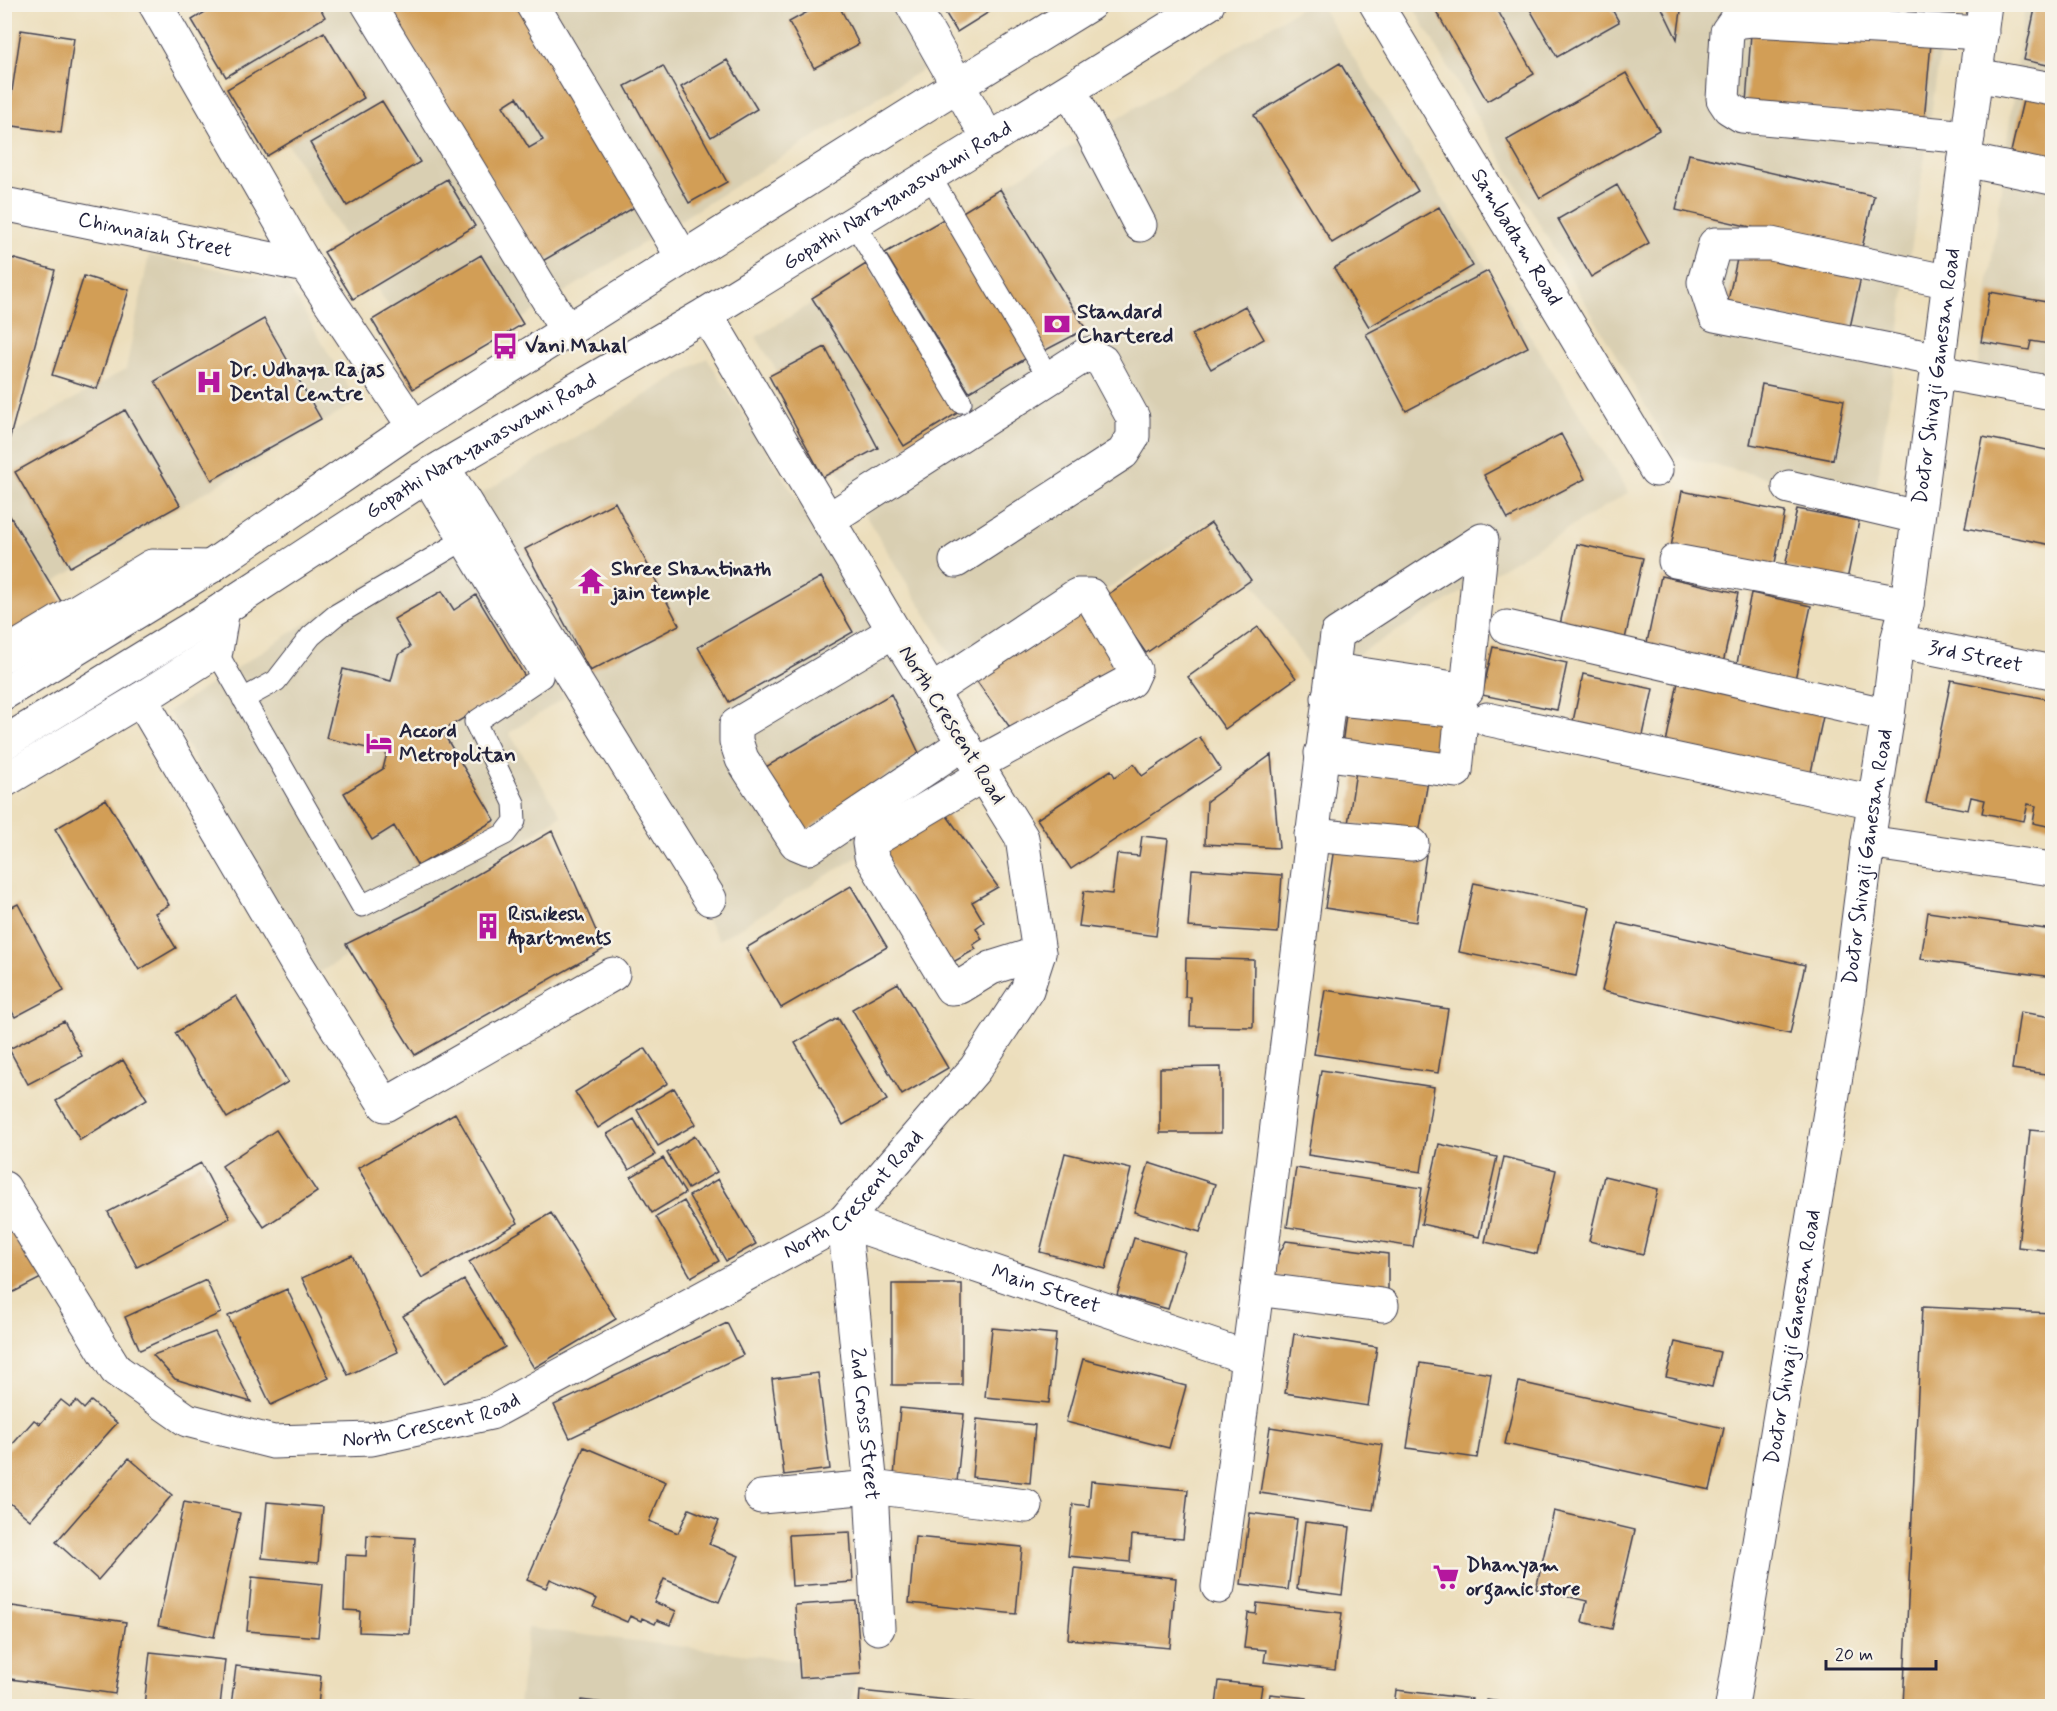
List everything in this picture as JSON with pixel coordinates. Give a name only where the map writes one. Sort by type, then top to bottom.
[{"type":"street","points":[[155,4],[306,266],[414,427]]},
{"type":"street","points":[[368,4],[567,331]]},
{"type":"street","points":[[532,4],[683,258]]},
{"type":"street","points":[[912,4],[989,140]]},
{"type":"street","points":[[4,693],[210,567],[414,427],[1090,4]]},
{"type":"street","name":"Gopathi Narayanaswami Road","points":[[4,743],[223,609],[433,473],[706,314],[1208,4]]},
{"type":"street","name":"Sambadam Road","points":[[1376,4],[1656,470]]},
{"type":"street","points":[[1984,19],[1734,22],[1727,32],[1724,99],[1729,108],[1742,116],[1967,149],[2052,178]]},
{"type":"street","name":"Doctor Shivaji Ganesan Road","points":[[1732,1707],[1847,1009],[1897,641],[1907,604],[1984,19]]},
{"type":"street","points":[[1976,75],[2052,89]]},
{"type":"street","points":[[1070,90],[1140,225]]},
{"type":"street","name":"Chinnaiah Street","points":[[4,204],[306,266]]},
{"type":"street","points":[[1950,282],[1771,244],[1715,244],[1704,282],[1715,315],[2052,393]]},
{"type":"street","name":"North Crescent Road","points":[[4,1188],[116,1370],[187,1420],[273,1442],[372,1439],[491,1413],[844,1221],[975,1069],[1027,990],[1039,953],[1022,838],[894,630],[706,314]]},
{"type":"street","points":[[828,520],[1087,354],[1102,361],[1133,418],[1133,437],[1123,453],[956,561]]},
{"type":"street","points":[[433,473],[710,899]]},
{"type":"street","points":[[1789,487],[1917,517]]},
{"type":"street","points":[[1218,1587],[1337,634],[1482,540],[1467,690],[1331,684]]},
{"type":"street","points":[[1675,561],[1907,604]]},
{"type":"street","points":[[4,655],[152,566],[210,567]]},
{"type":"street","points":[[894,630],[736,725],[736,741],[742,759],[796,843],[808,848],[1130,681],[1135,670],[1090,595],[1077,595],[932,691]]},
{"type":"street","points":[[4,781],[216,651],[223,609]]},
{"type":"street","points":[[1507,627],[1888,715]]},
{"type":"street","name":"3rd Street","points":[[1897,641],[2052,672]]},
{"type":"street","points":[[1321,753],[1456,771],[1462,711],[1331,684]]},
{"type":"street","points":[[141,699],[292,956],[385,1105],[613,974]]},
{"type":"street","points":[[1487,719],[1874,802]]},
{"type":"street","points":[[975,760],[869,843],[871,856],[951,988],[960,987],[991,968],[1039,953]]},
{"type":"street","points":[[1311,835],[1412,844]]},
{"type":"street","points":[[1868,842],[2052,869]]},
{"type":"street","name":"Main Street","points":[[844,1221],[1246,1357]]},
{"type":"street","name":"2nd Cross Street","points":[[844,1221],[872,1487],[878,1628]]},
{"type":"street","points":[[1257,1289],[1382,1305]]},
{"type":"street","points":[[761,1497],[872,1487],[1026,1506]]},
{"type":"lane","points":[[930,176],[1040,363]]},
{"type":"lane","points":[[854,223],[961,402]]},
{"type":"lane","points":[[216,651],[362,906],[506,834],[515,821],[514,802],[475,722],[542,677],[460,542],[433,473]]},
{"type":"lane","points":[[243,699],[276,681],[311,636],[336,615],[460,542]]},
{"type":"shaded area","points":[[202,5],[895,5],[933,63],[431,375]]},
{"type":"shaded area","points":[[1305,5],[1320,5],[1629,492],[1317,679],[1212,519],[968,683],[756,337]]},
{"type":"shaded area","points":[[1412,5],[1947,5],[1874,504],[1674,455]]},
{"type":"shaded area","points":[[2025,5],[2052,5],[2052,400],[1975,387]]},
{"type":"shaded area","points":[[149,255],[287,283],[357,402],[5,611],[4,439],[126,369]]},
{"type":"shaded area","points":[[707,358],[979,784],[719,940],[458,508]]},
{"type":"shaded area","points":[[458,526],[526,632],[564,698],[509,733],[561,815],[431,906],[310,978],[169,711]]},
{"type":"shaded area","points":[[528,1628],[857,1668],[852,1706],[519,1706]]},
{"type":"building","points":[[218,4],[318,4],[325,17],[226,77],[192,20]]},
{"type":"building","points":[[386,4],[448,4],[450,8],[455,4],[520,4],[640,204],[541,262]],"holes":[[[517,97],[543,140],[529,148],[503,106]]]},
{"type":"building","points":[[822,4],[838,4],[859,44],[814,68],[789,22]]},
{"type":"building","points":[[940,4],[1002,4],[957,32]]},
{"type":"building","points":[[1432,4],[1494,4],[1534,74],[1487,101]]},
{"type":"building","points":[[1527,4],[1609,4],[1619,22],[1557,57]]},
{"type":"building","points":[[1660,4],[1682,4],[1677,39]]},
{"type":"building","points":[[2036,4],[2052,4],[2052,66],[2024,60]]},
{"type":"building","points":[[21,30],[74,38],[61,133],[7,125]]},
{"type":"building","points":[[324,32],[364,98],[267,156],[227,89]]},
{"type":"building","points":[[1751,33],[1931,43],[1924,121],[1746,103]]},
{"type":"building","points":[[727,60],[757,109],[711,137],[681,87]]},
{"type":"building","points":[[1340,63],[1418,191],[1332,243],[1254,115]]},
{"type":"building","points":[[663,66],[727,182],[689,203],[625,86]]},
{"type":"building","points":[[1626,73],[1659,130],[1540,198],[1507,140]]},
{"type":"building","points":[[2025,92],[2052,99],[2052,165],[2010,156]]},
{"type":"building","points":[[382,101],[420,162],[347,206],[310,143]]},
{"type":"building","points":[[1689,154],[1874,196],[1861,252],[1676,210]]},
{"type":"building","points":[[447,179],[475,226],[353,299],[324,252]]},
{"type":"building","points":[[1617,185],[1649,243],[1591,277],[1558,219]]},
{"type":"building","points":[[1000,189],[1086,329],[1042,352],[961,213]]},
{"type":"building","points":[[1439,207],[1473,266],[1369,327],[1334,268]]},
{"type":"building","points":[[947,217],[1030,356],[969,392],[885,253]]},
{"type":"building","points":[[1739,250],[1861,277],[1849,332],[1727,305]]},
{"type":"building","points":[[481,255],[523,324],[413,389],[372,320]]},
{"type":"building","points":[[4,256],[55,270],[7,448],[4,448]]},
{"type":"building","points":[[866,264],[959,412],[904,446],[812,298]]},
{"type":"building","points":[[1488,271],[1528,347],[1406,411],[1366,334]]},
{"type":"building","points":[[84,276],[129,290],[97,389],[52,375]]},
{"type":"building","points":[[1990,292],[2052,303],[2052,355],[2048,354],[2050,344],[2031,341],[2029,350],[1981,342]]},
{"type":"building","points":[[1245,306],[1264,339],[1211,369],[1192,335]]},
{"type":"building","points":[[264,319],[321,419],[212,480],[155,381]]},
{"type":"building","points":[[825,347],[878,448],[823,477],[769,376]]},
{"type":"building","points":[[1762,384],[1844,400],[1833,460],[1750,444]]},
{"type":"building","points":[[125,410],[180,505],[70,567],[15,472]]},
{"type":"building","points":[[1561,434],[1585,479],[1508,519],[1484,475]]},
{"type":"building","points":[[1983,437],[2052,451],[2052,545],[1965,528]]},
{"type":"building","points":[[1682,491],[1785,512],[1774,568],[1671,547]]},
{"type":"building","points":[[615,502],[679,625],[590,671],[525,549]]},
{"type":"building","points":[[4,506],[68,613],[4,651]]},
{"type":"building","points":[[1797,509],[1859,521],[1847,580],[1785,567]]},
{"type":"building","points":[[1211,523],[1251,580],[1146,653],[1106,596]]},
{"type":"building","points":[[1577,544],[1643,558],[1625,639],[1560,625]]},
{"type":"building","points":[[1661,576],[1738,593],[1721,673],[1644,657]]},
{"type":"building","points":[[821,577],[853,632],[729,702],[698,647]]},
{"type":"building","points":[[442,591],[454,610],[476,595],[527,680],[442,731],[495,820],[418,866],[394,826],[372,840],[344,793],[383,769],[387,753],[326,738],[343,669],[391,681],[398,655],[410,647],[394,619]]},
{"type":"building","points":[[1751,593],[1811,606],[1794,684],[1735,673]]},
{"type":"building","points":[[1082,599],[1127,664],[1019,740],[973,676]]},
{"type":"building","points":[[1258,627],[1296,678],[1225,729],[1188,677]]},
{"type":"building","points":[[1493,647],[1567,663],[1557,710],[1482,695]]},
{"type":"building","points":[[1583,674],[1653,689],[1642,740],[1572,726]]},
{"type":"building","points":[[1951,680],[2052,700],[2052,827],[2033,823],[2036,806],[2028,804],[2024,821],[1982,813],[1985,800],[1971,797],[1968,810],[1926,802]]},
{"type":"building","points":[[1678,682],[1824,712],[1810,777],[1665,748]]},
{"type":"building","points":[[891,694],[919,753],[805,831],[764,768]]},
{"type":"building","points":[[1347,707],[1453,716],[1445,759],[1342,745]]},
{"type":"building","points":[[1200,737],[1221,769],[1071,869],[1037,819],[1111,770],[1115,777],[1134,764],[1142,776]]},
{"type":"building","points":[[1271,755],[1279,848],[1205,844],[1207,801]]},
{"type":"building","points":[[1356,771],[1428,781],[1419,834],[1348,824]]},
{"type":"building","points":[[106,799],[169,905],[155,913],[176,948],[139,970],[55,829]]},
{"type":"building","points":[[945,813],[998,887],[972,902],[984,922],[976,928],[982,939],[973,945],[976,949],[948,965],[884,851]]},
{"type":"building","name":"Rishikesh Apartments","points":[[552,831],[604,949],[415,1055],[346,944],[419,908]]},
{"type":"building","points":[[1142,836],[1168,839],[1156,936],[1079,926],[1084,891],[1112,894],[1117,854],[1139,856]]},
{"type":"building","points":[[1335,841],[1426,855],[1416,922],[1325,908]]},
{"type":"building","points":[[1192,869],[1282,875],[1278,933],[1188,927]]},
{"type":"building","points":[[1474,883],[1590,907],[1576,976],[1459,952]]},
{"type":"building","points":[[851,886],[887,947],[781,1008],[746,948]]},
{"type":"building","points":[[18,904],[64,991],[15,1017],[4,997],[4,911]]},
{"type":"building","points":[[1928,912],[2052,930],[2052,977],[1921,959]]},
{"type":"building","points":[[1618,923],[1805,965],[1790,1034],[1602,991]]},
{"type":"building","points":[[1186,958],[1254,960],[1253,1027],[1190,1026],[1191,997],[1185,997]]},
{"type":"building","points":[[898,983],[948,1068],[902,1095],[852,1009]]},
{"type":"building","points":[[1325,990],[1448,1009],[1438,1073],[1314,1054]]},
{"type":"building","points":[[236,996],[288,1082],[227,1118],[175,1033]]},
{"type":"building","points":[[2020,1012],[2052,1017],[2052,1075],[2012,1069]]},
{"type":"building","points":[[838,1018],[887,1100],[843,1125],[795,1043]]},
{"type":"building","points":[[64,1021],[82,1056],[28,1084],[9,1049]]},
{"type":"building","points":[[645,1048],[668,1083],[598,1128],[575,1092]]},
{"type":"building","points":[[123,1060],[147,1099],[80,1140],[56,1101]]},
{"type":"building","points":[[1221,1067],[1221,1133],[1160,1133],[1160,1068]]},
{"type":"building","points":[[1321,1070],[1434,1087],[1421,1172],[1308,1155]]},
{"type":"building","points":[[674,1088],[696,1124],[658,1146],[637,1110]]},
{"type":"building","points":[[455,1113],[518,1223],[422,1278],[358,1168]]},
{"type":"building","points":[[634,1119],[655,1155],[629,1170],[607,1134]]},
{"type":"building","points":[[276,1130],[317,1192],[264,1227],[222,1166]]},
{"type":"building","points":[[2030,1130],[2052,1132],[2052,1251],[2018,1247]]},
{"type":"building","points":[[695,1136],[717,1172],[688,1189],[667,1153]]},
{"type":"building","points":[[1439,1144],[1497,1157],[1479,1237],[1421,1224]]},
{"type":"building","points":[[1065,1153],[1131,1169],[1106,1269],[1040,1252]]},
{"type":"building","points":[[1504,1157],[1556,1170],[1537,1254],[1485,1242]]},
{"type":"building","points":[[663,1158],[685,1193],[652,1213],[631,1177]]},
{"type":"building","points":[[201,1163],[230,1218],[137,1267],[108,1212]]},
{"type":"building","points":[[1149,1163],[1215,1184],[1200,1232],[1134,1212]]},
{"type":"building","points":[[1296,1168],[1422,1188],[1413,1247],[1287,1227]]},
{"type":"building","points":[[1604,1176],[1658,1189],[1643,1254],[1589,1241]]},
{"type":"building","points":[[718,1179],[756,1244],[726,1261],[689,1196]]},
{"type":"building","points":[[684,1201],[719,1261],[691,1277],[656,1217]]},
{"type":"building","points":[[551,1213],[616,1319],[534,1368],[469,1262]]},
{"type":"building","points":[[20,1224],[47,1275],[4,1297],[4,1233]]},
{"type":"building","points":[[1134,1238],[1185,1252],[1168,1309],[1117,1295]]},
{"type":"building","points":[[1286,1241],[1388,1254],[1388,1290],[1268,1275]]},
{"type":"building","points":[[352,1255],[398,1352],[348,1375],[302,1278]]},
{"type":"building","points":[[206,1280],[221,1313],[140,1350],[125,1317]]},
{"type":"building","points":[[464,1280],[505,1347],[444,1383],[403,1316]]},
{"type":"building","points":[[892,1284],[962,1284],[962,1385],[892,1385]]},
{"type":"building","points":[[287,1289],[329,1378],[271,1405],[228,1316]]},
{"type":"building","points":[[1922,1307],[2052,1313],[2052,1706],[1903,1706]]},
{"type":"building","points":[[727,1323],[743,1355],[570,1438],[554,1405]]},
{"type":"building","points":[[992,1328],[1056,1334],[1049,1403],[985,1397]]},
{"type":"building","points":[[215,1332],[251,1402],[175,1379],[153,1355]]},
{"type":"building","points":[[1294,1334],[1377,1347],[1368,1406],[1285,1393]]},
{"type":"building","points":[[1675,1342],[1720,1352],[1712,1387],[1666,1377]]},
{"type":"building","points":[[1083,1359],[1186,1386],[1169,1448],[1066,1422]]},
{"type":"building","points":[[1420,1363],[1491,1374],[1477,1458],[1407,1448]]},
{"type":"building","points":[[818,1373],[830,1469],[784,1475],[772,1379]]},
{"type":"building","points":[[1519,1382],[1724,1428],[1710,1490],[1505,1444]]},
{"type":"building","points":[[61,1400],[70,1407],[76,1401],[84,1409],[91,1401],[117,1423],[30,1520],[4,1498],[4,1454],[34,1420],[40,1424]]},
{"type":"building","points":[[900,1408],[964,1414],[957,1482],[894,1477]]},
{"type":"building","points":[[977,1419],[1035,1425],[1030,1483],[972,1477]]},
{"type":"building","points":[[1270,1427],[1383,1445],[1373,1510],[1260,1493]]},
{"type":"building","points":[[584,1447],[666,1482],[649,1521],[678,1533],[689,1509],[719,1521],[709,1544],[739,1556],[719,1602],[664,1579],[654,1602],[676,1611],[670,1625],[657,1620],[655,1624],[642,1618],[641,1621],[630,1616],[627,1622],[593,1607],[597,1599],[550,1579],[546,1588],[527,1580]]},
{"type":"building","points":[[129,1458],[172,1495],[98,1580],[56,1542]]},
{"type":"building","points":[[1091,1481],[1188,1490],[1183,1539],[1132,1535],[1130,1562],[1068,1556],[1073,1504],[1089,1506]]},
{"type":"building","points":[[184,1502],[240,1513],[214,1637],[158,1626]]},
{"type":"building","points":[[267,1502],[323,1507],[318,1563],[262,1558]]},
{"type":"building","points":[[1554,1511],[1635,1530],[1612,1629],[1582,1622],[1587,1601],[1536,1589]]},
{"type":"building","points":[[1250,1513],[1297,1519],[1288,1590],[1241,1584]]},
{"type":"building","points":[[1305,1522],[1350,1527],[1342,1595],[1297,1589]]},
{"type":"building","points":[[850,1532],[853,1582],[792,1586],[789,1535]]},
{"type":"building","points":[[367,1535],[415,1538],[410,1634],[359,1632],[360,1611],[344,1610],[346,1555],[366,1556]]},
{"type":"building","points":[[915,1537],[1022,1547],[1016,1614],[909,1603]]},
{"type":"building","points":[[1074,1568],[1176,1578],[1170,1648],[1068,1639]]},
{"type":"building","points":[[252,1577],[323,1584],[318,1637],[247,1631]]},
{"type":"building","points":[[856,1601],[861,1674],[800,1678],[795,1605]]},
{"type":"building","points":[[1257,1603],[1342,1613],[1335,1670],[1264,1662],[1266,1650],[1244,1648],[1248,1613],[1256,1614]]},
{"type":"building","points":[[12,1606],[126,1622],[115,1694],[4,1678],[4,1661]]},
{"type":"building","points":[[150,1652],[225,1660],[220,1706],[144,1706]]},
{"type":"building","points":[[236,1666],[321,1676],[318,1706],[231,1706]]},
{"type":"building","points":[[1219,1681],[1262,1686],[1259,1706],[1216,1706]]},
{"type":"building","points":[[1396,1690],[1472,1699],[1471,1706],[1394,1706]]},
{"type":"building","points":[[860,1691],[988,1704],[988,1706],[859,1706]]},
{"type":"building","points":[[1270,1694],[1307,1698],[1306,1706],[1268,1706]]},
{"type":"building","points":[[581,1700],[619,1705],[619,1706],[580,1706]]},
{"type":"building","points":[[1487,1700],[1520,1705],[1520,1706],[1486,1706]]},
{"type":"building","points":[[1324,1701],[1356,1705],[1356,1706],[1323,1706]]},
{"type":"place","name":"Standard Chartered","points":[[1057,324]]},
{"type":"place","name":"Vani Mahal","points":[[505,346]]},
{"type":"place","name":"Dr. Udhaya Rajas Dental Centre","points":[[209,382]]},
{"type":"place","name":"Shree Shantinath jain temple","points":[[591,581]]},
{"type":"place","name":"Accord Metropolitan","points":[[379,743]]},
{"type":"place","name":"Rishikesh Apartments","points":[[488,926]]},
{"type":"place","name":"Dhanyam organic store","points":[[1446,1577]]}]
